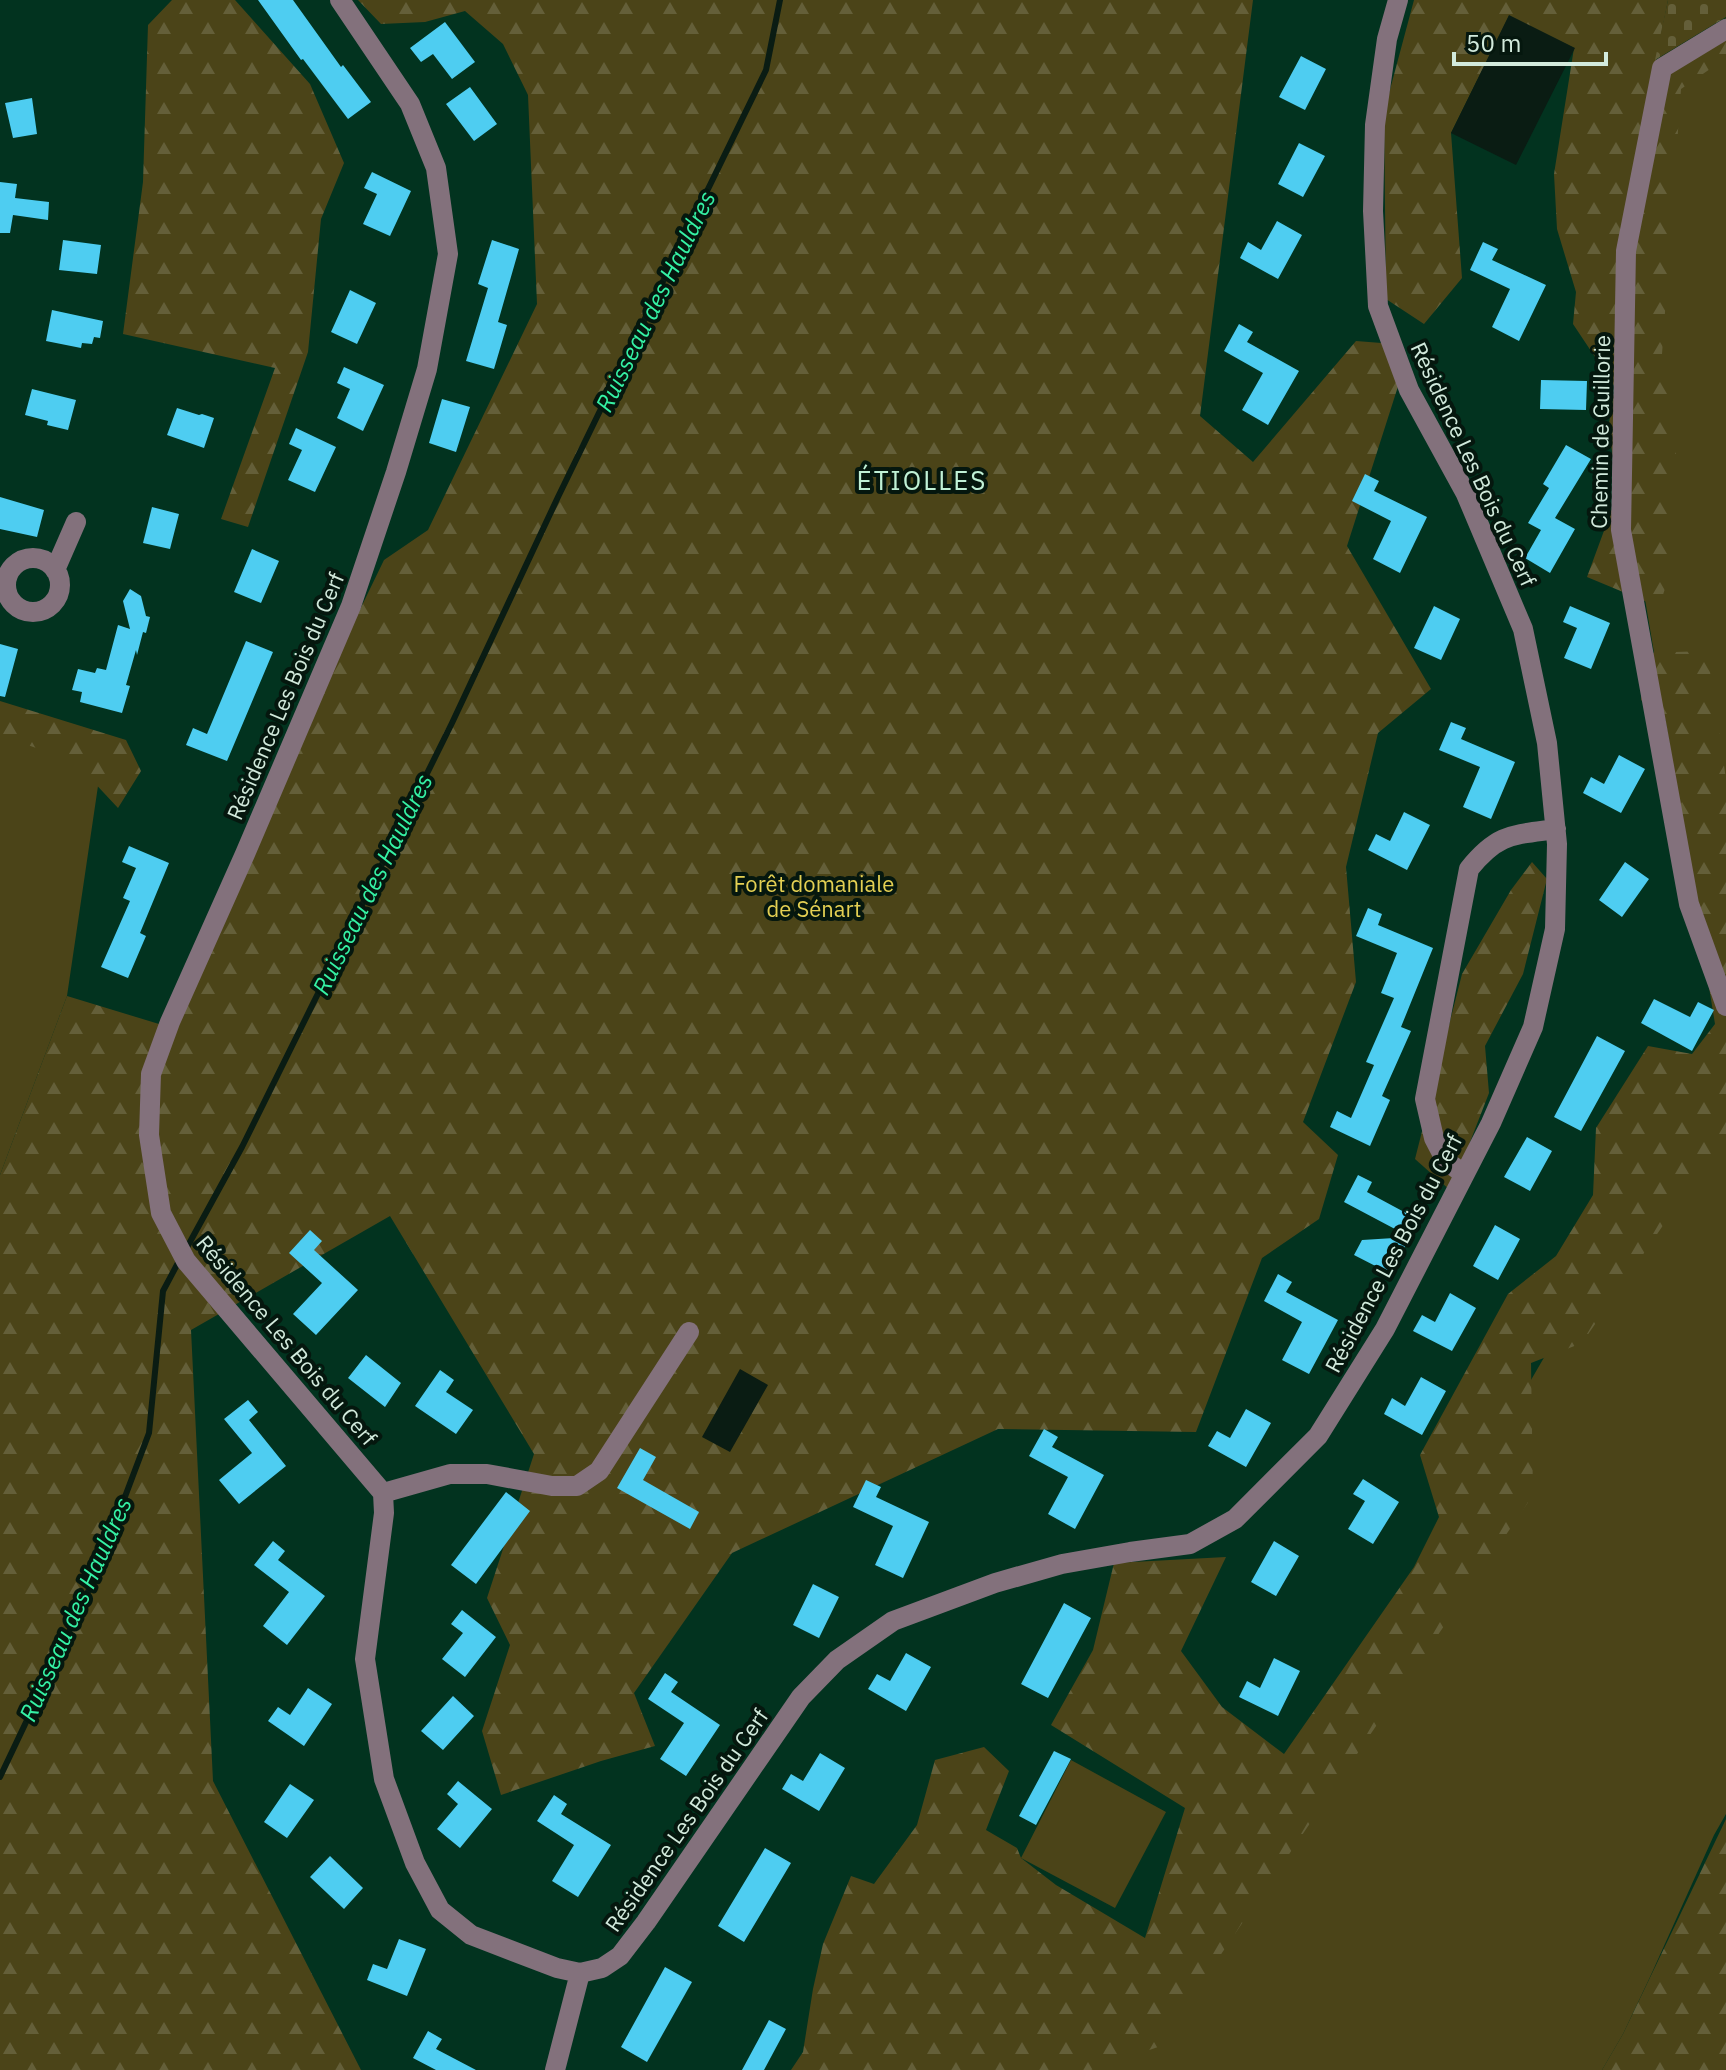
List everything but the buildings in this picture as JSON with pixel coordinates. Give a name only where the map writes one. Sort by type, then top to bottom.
[{"type":"street","name":"Résidence Les Bois du Cerf","points":[[340,0],[410,104],[436,168],[448,254],[427,369],[351,606],[170,1022],[151,1074],[149,1135],[161,1213],[182,1255],[383,1493]]},
{"type":"street","name":"Résidence Les Bois du Cerf","points":[[580,1973],[602,1968],[620,1956],[801,1697],[837,1660],[893,1621],[995,1583],[1062,1564],[1190,1544],[1235,1519],[1318,1436],[1385,1329],[1491,1123],[1533,1027],[1555,929],[1557,844],[1547,743],[1523,629],[1466,494],[1409,390],[1378,306],[1373,211],[1375,125],[1387,39],[1398,0]]},
{"type":"street","name":"Chemin de Guillorie","points":[[1726,29],[1662,68],[1626,251],[1621,530],[1689,904],[1726,1006]]},
{"type":"street","points":[[55,570],[76,522]]},
{"type":"street","points":[[31,558],[40,559],[55,570],[59,578],[58,596],[46,609],[27,612],[11,601],[4,576],[14,565],[31,558]]},
{"type":"street","points":[[1464,1174],[1446,1161],[1434,1138],[1425,1099],[1469,869],[1484,851],[1507,836],[1556,829]]},
{"type":"street","points":[[555,2070],[580,1973],[557,1968],[471,1935],[440,1910],[415,1863],[384,1779],[365,1659],[384,1513],[383,1493],[450,1474],[487,1474],[552,1486],[577,1486],[599,1471],[689,1332]]},
{"type":"green space","points":[[172,0],[235,0],[310,84],[344,163],[321,219],[308,352],[248,527],[221,519],[275,368],[123,334],[143,182],[148,25]]},
{"type":"green space","name":"Forêt domaniale de Sénart","points":[[358,0],[1253,0],[1200,416],[1253,462],[1356,341],[1394,344],[1401,377],[1347,546],[1431,689],[1378,733],[1346,867],[1356,982],[1303,1122],[1338,1155],[1319,1219],[1262,1258],[1196,1432],[998,1429],[732,1553],[634,1693],[655,1746],[501,1795],[482,1731],[510,1645],[487,1598],[534,1454],[390,1216],[191,1330],[213,1781],[361,2070],[0,2070],[0,1175],[67,996],[159,1024],[384,560],[428,530],[537,304],[528,95],[503,44],[465,11],[425,22],[381,24]]},
{"type":"green space","points":[[1414,0],[1668,0],[1656,60],[1726,18],[1726,58],[1681,89],[1662,354],[1676,449],[1673,564],[1659,607],[1587,577],[1619,490],[1608,429],[1615,387],[1573,324],[1576,292],[1557,229],[1554,174],[1574,48],[1509,16],[1451,133],[1462,278],[1424,324],[1386,299],[1384,112]]},
{"type":"green space","points":[[1668,0],[1726,0],[1726,17],[1655,60]]},
{"type":"green space","points":[[1726,41],[1726,966],[1692,876],[1630,511],[1670,74]]},
{"type":"green space","points":[[1707,651],[1726,779],[1726,1134],[1582,1343],[1531,1363],[1533,1495],[1158,2047],[1091,2070],[791,2070],[803,2052],[823,1944],[851,1876],[874,1884],[917,1825],[935,1760],[984,1747],[1009,1771],[986,1830],[1017,1848],[1021,1858],[1056,1885],[1145,1938],[1185,1808],[1051,1725],[1093,1650],[1114,1563],[1226,1557],[1181,1651],[1222,1707],[1284,1754],[1414,1567],[1439,1517],[1420,1455],[1508,1294],[1556,1256],[1593,1195],[1596,1128],[1648,1046],[1692,1054],[1715,1024],[1666,720],[1641,700],[1643,653]]},
{"type":"green space","points":[[0,701],[126,740],[141,771],[118,808],[75,762],[0,735]]},
{"type":"green space","points":[[0,722],[102,759],[67,996],[0,1175]]},
{"type":"green space","points":[[1532,862],[1547,879],[1523,974],[1485,1046],[1489,1093],[1451,1191],[1415,1159],[1462,974],[1511,890]]},
{"type":"green space","points":[[1726,1044],[1726,1814],[1623,2034],[1602,2070],[859,2070],[1160,1956],[1282,1809]]},
{"type":"green space","points":[[1071,1760],[1166,1812],[1115,1908],[1021,1858]]},
{"type":"green space","points":[[1726,1819],[1726,2070],[1602,2070],[1623,2034]]},
{"type":"shaded area","points":[[1509,15],[1575,48],[1516,165],[1451,133]]},
{"type":"shaded area","points":[[740,1369],[768,1385],[730,1452],[702,1437]]},
{"type":"waterway","name":"Ruisseau des Hauldres","points":[[185,1251],[242,1147],[452,723],[558,497],[766,70],[780,0]]},
{"type":"waterway","name":"Ruisseau des Hauldres","points":[[0,1777],[94,1579],[149,1433],[163,1291],[179,1261]]},
{"type":"district","name":"ÉTIOLLES","points":[[922,480]]}]
